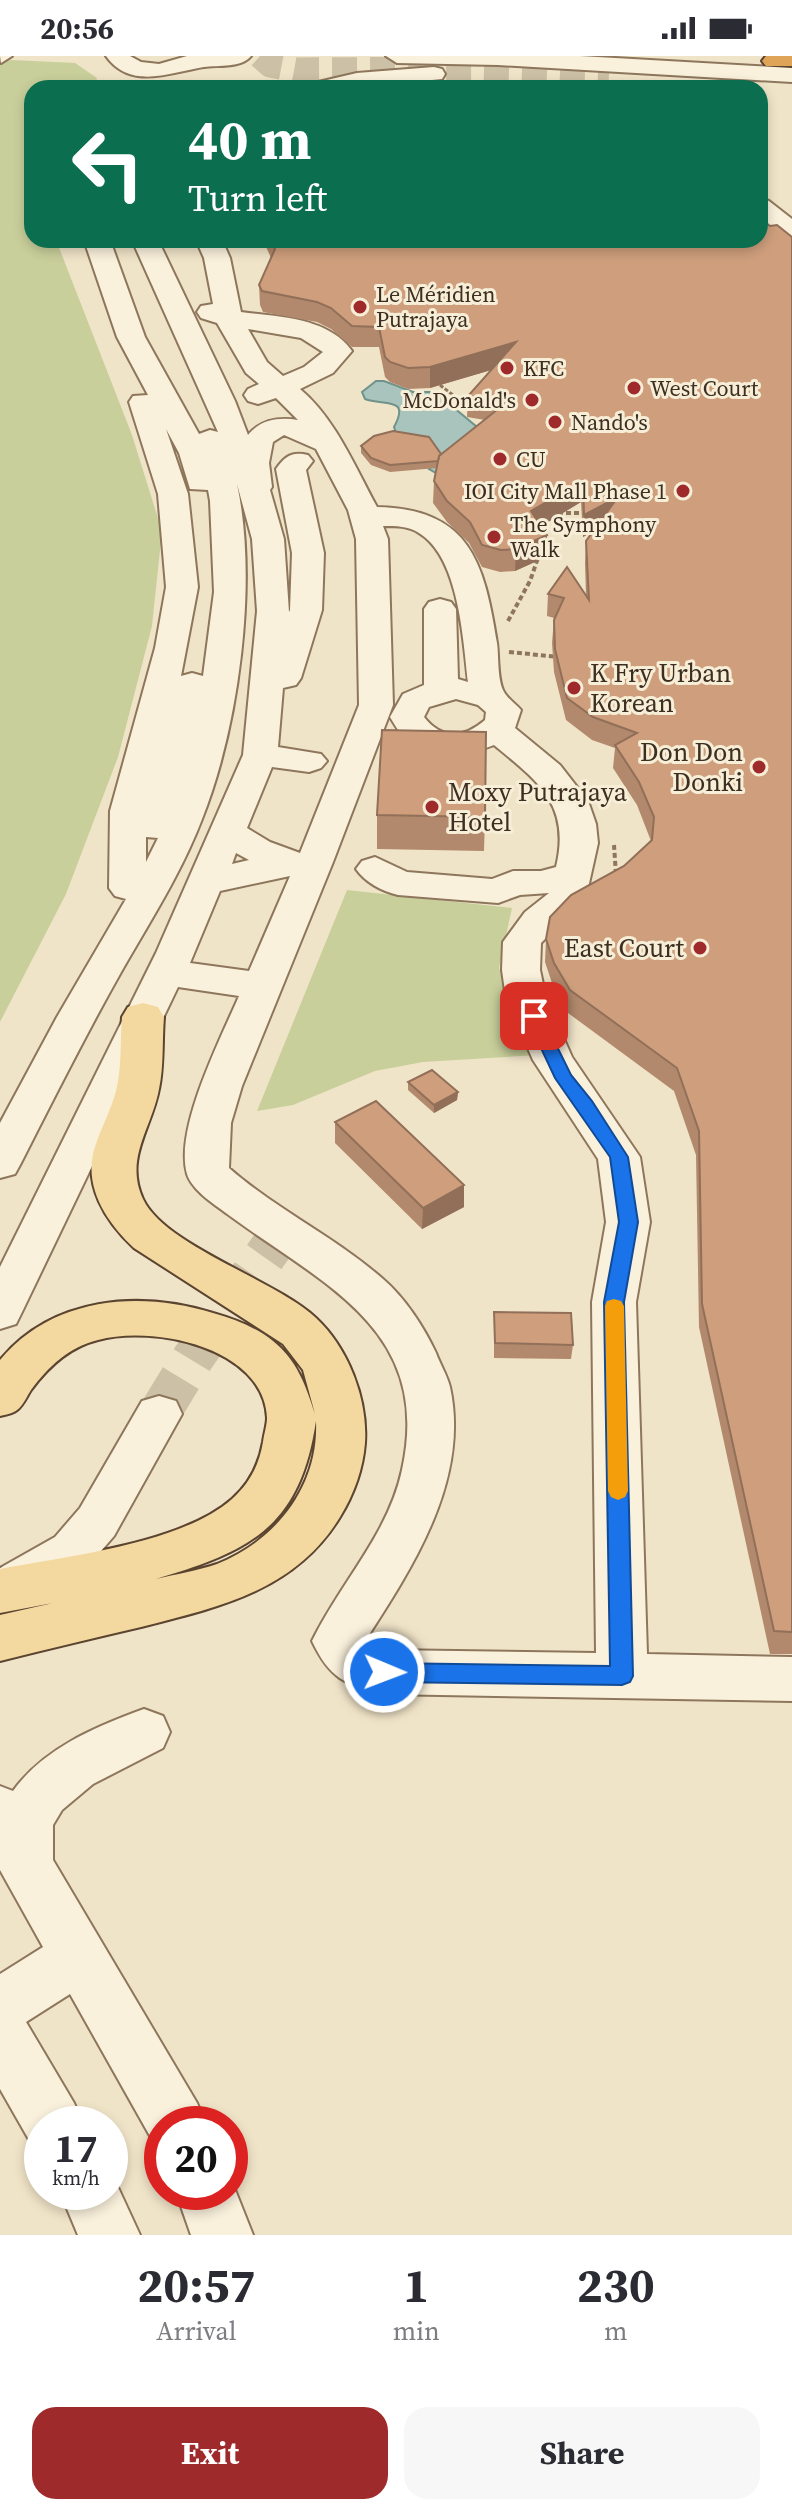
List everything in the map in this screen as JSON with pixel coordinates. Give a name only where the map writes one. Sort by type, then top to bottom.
[{"type":"main road","points":[[0,1638],[196,1592],[241,1577],[282,1550],[312,1520],[332,1488],[335,1475],[341,1448],[341,1408],[330,1377],[312,1347],[290,1323],[147,1234],[123,1208],[112,1178],[114,1147],[137,1091],[143,1017]]},
{"type":"main road","points":[[0,1397],[34,1355],[61,1334],[97,1320],[135,1316],[175,1319],[217,1332],[247,1346],[275,1372],[291,1404],[292,1428],[292,1440],[278,1481],[244,1519],[190,1547],[94,1572],[4,1590]]},
{"type":"street","points":[[121,65],[179,74],[240,56]]},
{"type":"street","points":[[668,56],[786,70]]},
{"type":"street","points":[[394,66],[386,67],[390,63],[403,62],[598,64],[724,61],[786,70]]},
{"type":"street","points":[[598,64],[637,80]]},
{"type":"street","points":[[337,80],[355,70],[394,66],[508,80]]},
{"type":"street","points":[[768,83],[786,70]]},
{"type":"street","points":[[768,212],[792,232]]},
{"type":"street","points":[[88,996],[128,888],[151,837],[184,723],[210,586],[211,536],[194,453],[131,337],[105,248]]},
{"type":"street","points":[[0,1163],[88,996],[160,872],[190,804],[207,751],[231,596],[231,535],[224,488],[210,441],[107,248]]},
{"type":"street","points":[[211,248],[229,320],[256,367],[304,407],[328,444],[365,516],[372,539],[392,707],[407,717],[418,734],[444,744],[475,743],[498,731],[503,722],[503,712],[462,691],[415,701],[392,707],[362,743],[261,986],[213,1109],[206,1142],[208,1174],[232,1196],[374,1296],[411,1343],[427,1389],[433,1443],[423,1488],[392,1557],[337,1641],[342,1653],[354,1664],[384,1672],[792,1679]]},
{"type":"street","points":[[151,252],[190,302],[229,320],[303,331],[328,340],[338,351],[333,361],[244,402],[237,413],[254,456],[257,497]]},
{"type":"street","points":[[151,252],[221,401],[257,497],[268,539],[273,611],[260,755]]},
{"type":"street","points":[[178,290],[209,291],[222,282]]},
{"type":"street","points":[[254,456],[258,442],[268,430],[285,425],[309,430],[328,444]]},
{"type":"street","points":[[0,1312],[166,972],[229,833],[260,755],[306,610],[308,553],[291,469],[298,461]]},
{"type":"street","points":[[365,516],[407,517],[436,529],[467,578],[491,650],[462,691]]},
{"type":"street","points":[[448,609],[462,691]]},
{"type":"street","points":[[498,731],[548,772],[570,801],[580,843],[567,897],[538,921],[522,942],[521,970],[526,998],[553,1060],[619,1157],[627,1209],[628,1222],[614,1302],[622,1676]]},
{"type":"street","points":[[260,755],[309,761]]},
{"type":"street","points":[[206,883],[246,872],[296,864],[257,850],[229,833]]},
{"type":"street","points":[[315,862],[375,869],[398,883],[498,891],[513,883],[541,883],[575,874]]},
{"type":"street","points":[[166,972],[261,986]]},
{"type":"street","points":[[4,1590],[72,1551],[97,1522],[159,1414]]},
{"type":"street","points":[[26,1863],[26,1824],[41,1795],[103,1749],[144,1732]]},
{"type":"street","points":[[0,1811],[26,1863],[166,2106]]},
{"type":"street","points":[[0,2006],[80,1956]]},
{"type":"street","points":[[0,2033],[43,2106]]},
{"type":"street","points":[[98,2210],[109,2235]]},
{"type":"street","points":[[213,2210],[222,2235]]},
{"type":"path","points":[[440,385],[479,415],[467,417]]},
{"type":"path","points":[[555,512],[581,513]]},
{"type":"path","points":[[541,550],[530,581],[511,619],[499,628],[491,650],[569,657]]},
{"type":"green space","points":[[0,61],[75,63],[97,78],[24,80],[24,248],[59,248],[132,435],[162,531],[152,626],[118,757],[66,894],[0,1022]]},
{"type":"green space","points":[[347,890],[512,908],[499,968],[539,1055],[423,1062],[375,1071],[293,1105],[257,1111]]},
{"type":"water","points":[[376,381],[413,392],[435,392],[483,432],[448,480],[429,469],[435,463],[396,433],[397,406],[365,399],[362,392]]},
{"type":"building","points":[[768,224],[777,225],[792,237],[792,1632],[774,1631],[702,1304],[699,1131],[677,1068],[570,990],[554,963],[546,939],[550,917],[571,895],[624,866],[652,840],[654,817],[639,782],[615,745],[637,733],[593,717],[567,698],[555,649],[554,620],[564,598],[548,594],[567,567],[589,600],[586,541],[618,497],[584,515],[583,481],[531,511],[547,535],[516,549],[501,550],[482,545],[470,522],[447,501],[434,481],[439,456],[507,402],[468,396],[516,342],[430,367],[408,368],[390,362],[385,357],[379,327],[352,326],[331,308],[317,302],[262,291],[259,285],[275,249],[768,248]]},
{"type":"building","points":[[393,431],[429,437],[441,454],[438,461],[390,465],[371,458],[361,446],[374,436]]},
{"type":"building","name":"Moxy Putrajaya Hotel","points":[[382,730],[486,732],[485,817],[377,815]]},
{"type":"building","points":[[432,1070],[458,1092],[434,1105],[408,1082]]},
{"type":"building","points":[[376,1101],[464,1185],[423,1208],[335,1122]]},
{"type":"building","points":[[494,1312],[571,1313],[573,1345],[495,1343]]},
{"type":"tunnel","points":[[260,56],[270,65],[296,70],[478,69],[609,74]]},
{"type":"tunnel","points":[[159,1414],[193,1358],[296,1212]]},
{"type":"slow traffic","points":[[614,1306],[618,1491]]},
{"type":"place","name":"Le Méridien Putrajaya","points":[[360,307]]},
{"type":"place","name":"KFC","points":[[507,368]]},
{"type":"place","name":"West Court","points":[[634,388]]},
{"type":"place","name":"McDonald's","points":[[532,400]]},
{"type":"place","name":"Nando's","points":[[555,422]]},
{"type":"place","name":"CU","points":[[500,459]]},
{"type":"place","name":"IOI City Mall Phase 1","points":[[683,491]]},
{"type":"place","name":"The Symphony Walk","points":[[494,537]]},
{"type":"place","name":"K Fry Urban Korean","points":[[574,688]]},
{"type":"place","name":"Don Don Donki","points":[[759,767]]},
{"type":"place","name":"Moxy Putrajaya Hotel","points":[[432,807]]},
{"type":"place","name":"East Court","points":[[700,948]]},
{"type":"route","points":[[384,1672],[622,1676],[614,1302],[628,1222],[619,1157],[553,1060],[534,1016]]}]
